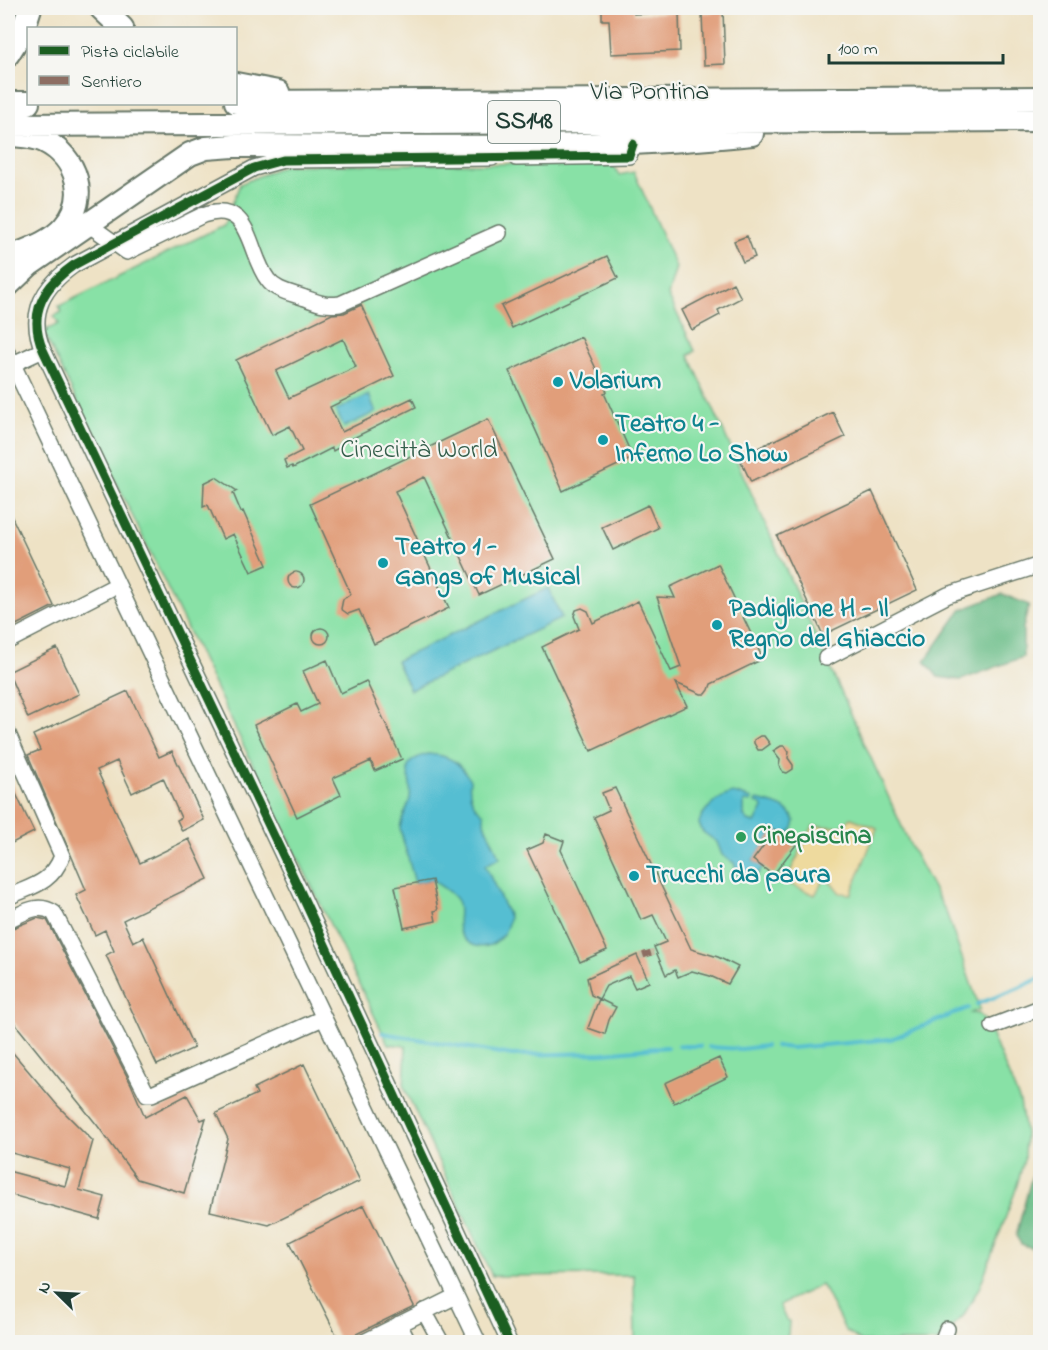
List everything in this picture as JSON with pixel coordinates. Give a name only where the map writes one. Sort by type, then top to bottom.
[{"type":"highway","points":[[8,54],[23,30],[30,8]]},
{"type":"highway","points":[[101,8],[121,27]]},
{"type":"highway","points":[[237,84],[327,101]]},
{"type":"highway","name":"Via Pontina","points":[[237,102],[1041,98]]},
{"type":"highway","points":[[8,103],[27,103]]},
{"type":"highway","points":[[8,285],[24,269],[88,224],[190,154],[206,148],[633,144],[760,134],[960,129],[992,120]]},
{"type":"highway","name":"Via Pontina","points":[[8,125],[1041,120]]},
{"type":"highway","points":[[8,134],[34,138],[58,150],[72,167],[78,192],[74,212],[61,230],[42,243],[8,258]]},
{"type":"street","points":[[509,1342],[300,891],[43,350],[38,337],[37,320],[41,302],[47,290],[74,265],[254,168],[283,160],[629,156],[633,144]]},
{"type":"street","points":[[88,224],[127,252],[203,215],[224,211],[237,218],[244,226],[268,281],[278,288],[326,306],[340,304],[499,233]]},
{"type":"street","points":[[43,350],[9,356],[478,1342]]},
{"type":"street","points":[[826,658],[948,595],[1041,565]]},
{"type":"street","points":[[8,641],[117,585]]},
{"type":"street","points":[[8,734],[62,856],[58,867],[50,877],[8,897]]},
{"type":"street","points":[[8,920],[38,907],[47,908],[54,913],[147,1094],[152,1094],[323,1018]]},
{"type":"street","points":[[993,1026],[1041,1008]]},
{"type":"street","points":[[370,1341],[456,1296]]},
{"type":"street","points":[[424,1311],[441,1342]]},
{"type":"street","points":[[399,1324],[408,1342]]},
{"type":"green space","name":"Cinecittà World","points":[[612,163],[619,175],[634,172],[676,267],[668,295],[695,351],[689,355],[912,849],[946,912],[980,1009],[971,1013],[979,1014],[986,1022],[1020,1102],[1025,1133],[1024,1160],[1015,1192],[980,1286],[964,1315],[937,1342],[861,1342],[845,1330],[821,1285],[779,1305],[786,1320],[789,1321],[788,1335],[782,1342],[635,1342],[634,1275],[492,1276],[404,1087],[406,1046],[388,1044],[43,331],[59,324],[54,316],[62,312],[59,306],[224,225],[240,184],[285,165]]},
{"type":"green space","points":[[1002,594],[1029,605],[1023,628],[1023,657],[961,680],[938,677],[925,661],[961,610]]},
{"type":"green space","points":[[1040,1124],[1040,1242],[1035,1249],[1021,1244],[1016,1236],[1036,1160]]},
{"type":"sand","points":[[851,818],[877,828],[851,894],[840,893],[832,883],[824,879],[815,895],[785,882],[813,826],[841,827]]},
{"type":"water","points":[[369,395],[376,412],[344,427],[336,410]]},
{"type":"water","points":[[548,588],[562,618],[410,690],[396,661]]},
{"type":"water","points":[[428,754],[448,758],[458,764],[466,774],[470,780],[472,799],[476,807],[484,814],[484,823],[500,858],[485,865],[509,917],[503,935],[489,945],[482,947],[466,941],[458,925],[457,901],[449,892],[432,880],[415,883],[400,829],[410,798],[408,766],[411,761]]},
{"type":"water","name":"Cinepiscina","points":[[733,793],[752,799],[751,802],[744,801],[744,816],[748,821],[755,823],[763,808],[762,805],[756,803],[757,800],[784,808],[795,821],[786,837],[775,830],[753,860],[763,867],[756,876],[748,880],[738,875],[734,863],[722,855],[717,842],[703,832],[699,824],[703,814],[712,804]]},
{"type":"building","points":[[602,8],[634,8],[634,14],[679,12],[680,51],[611,54],[609,20],[602,20]]},
{"type":"building","points":[[723,11],[725,64],[704,65],[702,13]]},
{"type":"building","points":[[747,236],[755,257],[743,262],[734,241]]},
{"type":"building","points":[[607,256],[618,278],[512,328],[501,306]]},
{"type":"building","points":[[733,283],[741,298],[718,310],[720,315],[692,330],[682,310]]},
{"type":"building","points":[[361,305],[394,376],[330,407],[342,432],[412,398],[416,407],[341,444],[342,446],[333,451],[332,448],[293,468],[292,466],[287,468],[284,460],[302,451],[290,426],[272,435],[236,360],[332,314],[344,313]],"holes":[[[343,339],[356,367],[289,398],[276,371]]]},
{"type":"building","points":[[581,337],[607,392],[604,393],[633,458],[563,491],[509,371]]},
{"type":"building","points":[[833,412],[845,437],[751,482],[739,457]]},
{"type":"building","points":[[488,419],[555,559],[479,595],[424,477],[395,491],[449,608],[374,644],[359,610],[348,614],[341,609],[343,599],[351,594],[310,504]]},
{"type":"building","points":[[216,477],[237,491],[233,493],[267,565],[251,572],[233,534],[223,539],[208,505],[203,507],[204,483]]},
{"type":"building","points":[[872,491],[917,590],[823,635],[777,536]]},
{"type":"building","points":[[648,505],[658,528],[613,550],[602,527]]},
{"type":"building","points":[[8,509],[54,606],[8,629]]},
{"type":"building","points":[[718,564],[763,659],[711,684],[706,694],[676,683],[687,706],[591,751],[542,647],[579,629],[574,616],[576,610],[582,608],[588,611],[593,623],[638,601],[671,671],[681,667],[657,597],[675,598],[670,587]]},
{"type":"building","points":[[293,572],[299,572],[304,580],[302,586],[293,588],[288,583],[288,577]]},
{"type":"building","points":[[321,628],[327,630],[329,636],[327,642],[321,644],[315,642],[313,636],[315,630]]},
{"type":"building","points":[[57,648],[79,694],[28,718],[8,672]]},
{"type":"building","points":[[327,660],[341,693],[366,681],[402,759],[375,771],[371,761],[333,778],[341,795],[297,817],[254,725],[297,704],[301,712],[318,704],[303,671]]},
{"type":"building","points":[[128,691],[159,757],[172,751],[204,820],[182,831],[177,820],[181,818],[163,778],[132,793],[117,761],[97,770],[140,863],[189,839],[208,879],[123,920],[133,942],[143,937],[194,1048],[157,1065],[106,955],[114,951],[105,930],[95,935],[76,895],[86,890],[28,755],[40,750],[33,735]]},
{"type":"building","points":[[764,736],[770,744],[758,750],[754,740]]},
{"type":"building","points":[[785,746],[789,752],[788,758],[793,765],[793,769],[787,773],[783,772],[779,766],[780,760],[773,751]]},
{"type":"building","points":[[8,777],[34,832],[8,845]]},
{"type":"building","points":[[615,788],[691,949],[718,957],[738,967],[728,984],[692,971],[678,977],[675,970],[666,975],[654,947],[666,942],[653,915],[641,920],[594,817],[609,810],[602,793]]},
{"type":"building","points":[[775,830],[796,845],[773,875],[753,860]]},
{"type":"building","points":[[546,834],[564,841],[561,850],[607,950],[580,962],[527,850],[543,843]]},
{"type":"building","points":[[432,880],[438,910],[434,911],[436,921],[404,928],[395,887]]},
{"type":"building","points":[[37,918],[47,920],[131,1084],[145,1117],[187,1095],[201,1120],[206,1118],[184,1193],[137,1179],[97,1125],[12,1020],[8,1019],[8,930]]},
{"type":"building","points":[[637,955],[649,982],[635,988],[629,976],[606,986],[599,999],[591,995],[587,978]]},
{"type":"building","points":[[599,999],[616,1007],[605,1034],[588,1028]]},
{"type":"building","points":[[8,1047],[58,1106],[93,1141],[79,1190],[105,1197],[99,1219],[8,1194],[8,1171],[65,1186],[70,1169],[8,1152]]},
{"type":"building","points":[[719,1058],[728,1077],[674,1103],[665,1083]]},
{"type":"building","points":[[304,1064],[360,1181],[269,1225],[210,1211],[228,1139],[216,1113],[257,1094],[254,1088]]},
{"type":"building","points":[[364,1205],[414,1306],[340,1342],[290,1242]]},
{"type":"waterway","points":[[977,1004],[1040,978]]},
{"type":"waterway","points":[[775,1046],[791,1048],[891,1039],[968,1008]]},
{"type":"waterway","points":[[382,1033],[512,1055],[604,1053],[667,1047]]},
{"type":"waterway","points":[[679,1046],[700,1046]]},
{"type":"waterway","points":[[709,1047],[741,1049],[765,1046]]},
{"type":"tunnel","points":[[646,951],[648,957]]},
{"type":"marked path","points":[[646,951],[648,957]]},
{"type":"cycle path","points":[[509,1342],[300,891],[43,350],[37,324],[38,312],[47,291],[63,273],[74,265],[254,168],[283,160],[629,156],[633,144]]},
{"type":"place","name":"Volarium","points":[[558,382]]},
{"type":"place","name":"Teatro 4 - Inferno Lo Show","points":[[603,440]]},
{"type":"place","name":"Teatro 1 - Gangs of Musical","points":[[383,563]]},
{"type":"place","name":"Padiglione H - Il Regno del Ghiaccio","points":[[717,625]]},
{"type":"place","name":"Cinepiscina","points":[[741,837]]},
{"type":"place","name":"Trucchi da paura","points":[[634,876]]}]
